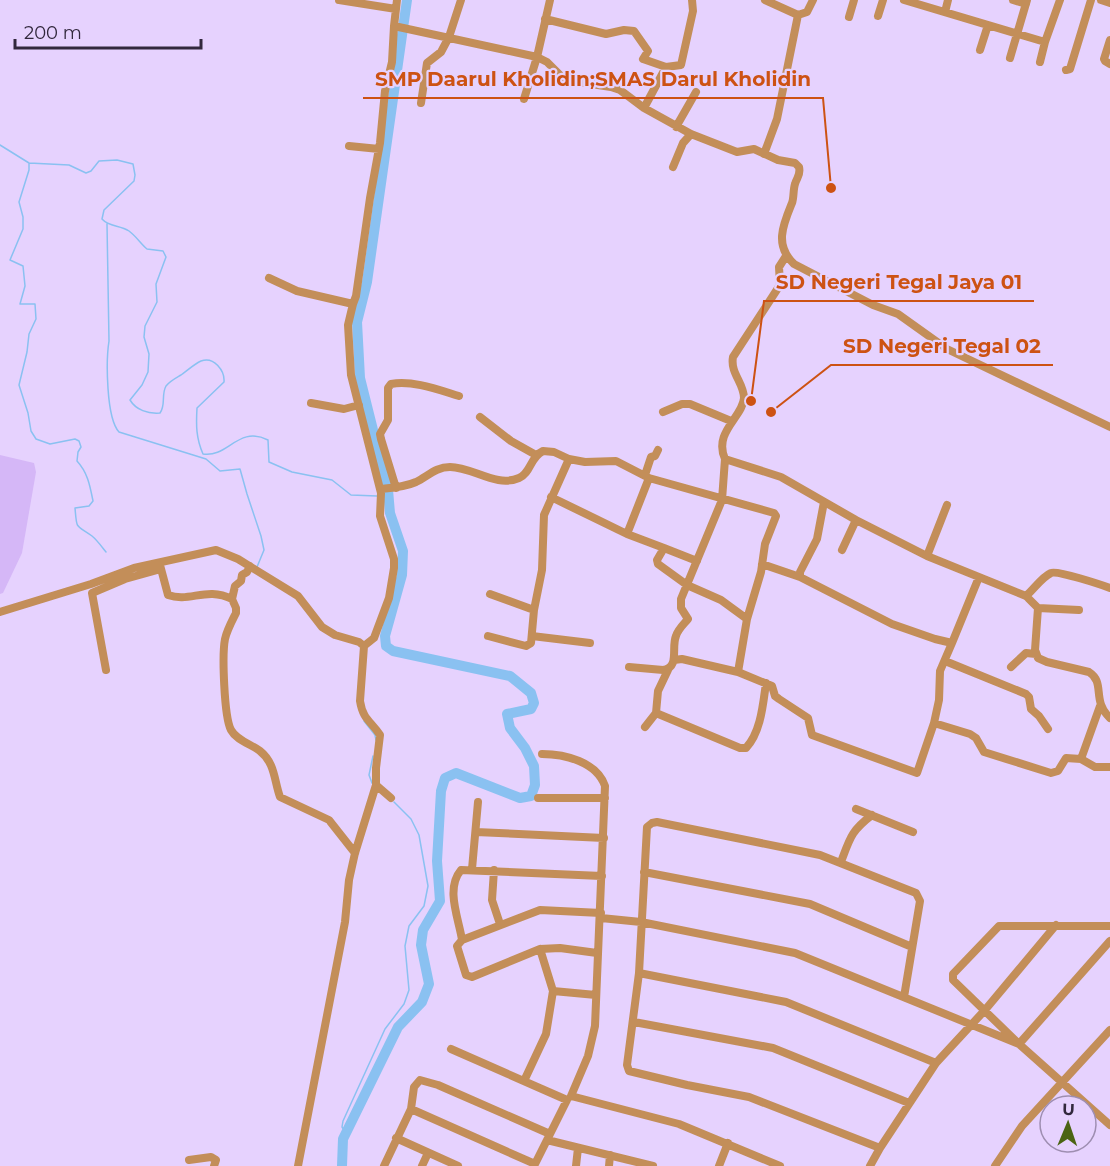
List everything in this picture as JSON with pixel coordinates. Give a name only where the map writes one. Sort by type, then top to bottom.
[{"type":"street","points":[[298,1166],[345,922],[354,853],[376,787],[380,735],[366,720],[360,701],[364,646],[374,638],[388,598],[394,568],[394,559],[380,516],[380,489],[352,381],[348,326],[352,304],[356,296],[379,149],[385,91],[392,62],[397,26],[396,4],[339,0]]},
{"type":"street","points":[[421,102],[427,63],[441,52],[449,37],[461,0]]},
{"type":"street","points":[[524,99],[537,57],[550,0]]},
{"type":"street","points":[[545,19],[606,34],[624,30],[634,31],[648,51],[644,59],[666,67],[682,63],[693,11],[692,0]]},
{"type":"street","points":[[765,0],[798,15],[807,12],[813,0]]},
{"type":"street","points":[[849,17],[854,0]]},
{"type":"street","points":[[878,16],[883,0]]},
{"type":"street","points":[[904,0],[1046,42]]},
{"type":"street","points":[[945,12],[948,0]]},
{"type":"street","points":[[1010,58],[1027,2],[1014,0]]},
{"type":"street","points":[[1040,62],[1060,0]]},
{"type":"street","points":[[1066,70],[1070,69],[1091,0]]},
{"type":"street","points":[[1101,0],[1110,3]]},
{"type":"street","points":[[764,154],[777,119],[798,15]]},
{"type":"street","points":[[980,50],[988,25]]},
{"type":"street","points":[[397,26],[537,57],[565,78],[620,90],[644,108],[691,134],[737,152],[754,149],[778,160],[795,164],[800,171],[794,185],[792,202],[784,221],[783,243],[786,256],[794,264],[873,305],[898,314],[946,349],[1110,427]]},
{"type":"street","points":[[1110,40],[1104,59],[1110,64]]},
{"type":"street","points":[[644,108],[666,67]]},
{"type":"street","points":[[676,127],[696,92]]},
{"type":"street","points":[[673,167],[683,143],[691,134]]},
{"type":"street","points":[[349,146],[379,149]]},
{"type":"street","points":[[645,727],[656,712],[658,692],[674,660],[676,635],[688,619],[680,605],[722,500],[726,459],[723,454],[723,443],[731,421],[742,405],[744,396],[732,367],[733,357],[780,285],[779,267],[786,256]]},
{"type":"street","points":[[269,278],[292,289],[352,304]]},
{"type":"street","points":[[396,488],[380,434],[388,420],[388,388],[391,384],[402,383],[434,388],[459,396]]},
{"type":"street","points":[[311,403],[344,409],[359,405]]},
{"type":"street","points":[[663,412],[682,404],[690,404],[731,421]]},
{"type":"street","points":[[480,417],[511,441],[536,455]]},
{"type":"street","points":[[627,534],[647,476],[651,457],[655,456],[658,450]]},
{"type":"street","points":[[380,489],[396,488],[416,482],[432,471],[450,467],[496,479],[513,480],[524,475],[536,455],[546,451],[585,462],[616,461],[647,476],[775,514],[776,520],[765,544],[747,619],[738,672]]},
{"type":"street","points":[[488,636],[526,646],[530,644],[542,570],[542,525],[551,497],[569,459]]},
{"type":"street","points":[[726,459],[781,477],[856,520],[927,556],[1026,596],[1038,608],[1080,610]]},
{"type":"street","points":[[551,497],[627,534],[697,561]]},
{"type":"street","points":[[800,577],[800,572],[817,539],[824,502]]},
{"type":"street","points":[[927,556],[947,505]]},
{"type":"street","points":[[842,550],[856,520]]},
{"type":"street","points":[[664,548],[657,563],[687,585],[722,600],[747,619]]},
{"type":"street","points":[[106,670],[92,592],[161,566],[216,550],[226,553],[249,569],[298,596],[322,627],[335,635],[359,642],[364,646]]},
{"type":"street","points":[[762,564],[800,577],[892,624],[952,643]]},
{"type":"street","points":[[161,566],[168,595],[177,598],[213,593],[232,599]]},
{"type":"street","points":[[0,612],[134,568],[161,566]]},
{"type":"street","points":[[249,569],[242,574],[235,586],[232,599],[236,613],[224,641],[225,700],[230,729],[269,761],[280,797],[329,820],[354,853]]},
{"type":"street","points":[[1026,596],[1049,574],[1056,572],[1080,580],[1093,581],[1110,588]]},
{"type":"street","points":[[674,660],[682,659],[738,672],[766,683],[772,686],[775,696],[808,718],[812,735],[917,773],[934,723],[939,700],[939,680],[945,661],[979,577]]},
{"type":"street","points":[[490,594],[534,610]]},
{"type":"street","points":[[1036,654],[1038,608]]},
{"type":"street","points":[[532,636],[590,643]]},
{"type":"street","points":[[1011,667],[1026,653],[1036,654],[1047,662],[1095,675],[1100,706],[1081,759]]},
{"type":"street","points":[[945,661],[1026,694],[1029,697],[1031,709],[1048,729]]},
{"type":"street","points":[[629,667],[668,670]]},
{"type":"street","points":[[656,712],[740,748],[746,748],[762,713],[766,683]]},
{"type":"street","points":[[1100,706],[1110,718]]},
{"type":"street","points":[[934,723],[970,734],[976,738],[984,752],[1051,773],[1058,771],[1066,758],[1081,759],[1095,767],[1110,767]]},
{"type":"street","points":[[411,1109],[534,1165],[569,1098],[592,1044],[601,915],[605,798],[603,779],[575,759],[555,754],[542,754]]},
{"type":"street","points":[[376,787],[391,798]]},
{"type":"street","points":[[538,798],[605,798]]},
{"type":"street","points":[[472,870],[478,802]]},
{"type":"street","points":[[856,809],[913,832]]},
{"type":"street","points":[[841,862],[851,835],[872,815]]},
{"type":"street","points":[[879,1148],[749,1097],[629,1071],[627,1065],[639,973],[647,827],[657,822],[812,853],[841,862],[916,893],[920,901],[904,997]]},
{"type":"street","points":[[476,832],[604,838]]},
{"type":"street","points":[[462,940],[454,903],[458,872],[465,869],[602,876]]},
{"type":"street","points":[[494,870],[492,900],[500,924]]},
{"type":"street","points":[[644,872],[810,904],[912,947]]},
{"type":"street","points":[[597,952],[560,948],[540,949],[472,977],[466,975],[457,946],[462,940],[540,910],[601,915],[795,953],[1019,1044]]},
{"type":"street","points":[[870,1166],[879,1148],[936,1063],[1056,925]]},
{"type":"street","points":[[1108,1120],[1019,1044],[953,980],[953,974],[999,926],[1110,926]]},
{"type":"street","points":[[1019,1044],[1110,941]]},
{"type":"street","points":[[524,1081],[546,1034],[553,992],[540,949]]},
{"type":"street","points":[[639,973],[786,1002],[936,1063]]},
{"type":"street","points":[[553,992],[596,995]]},
{"type":"street","points":[[634,1022],[773,1048],[909,1103]]},
{"type":"street","points":[[995,1166],[1022,1126],[1110,1030]]},
{"type":"street","points":[[451,1049],[569,1098],[679,1124],[780,1166]]},
{"type":"street","points":[[384,1166],[411,1109],[414,1087],[420,1080],[426,1080],[549,1137],[578,1148],[648,1165]]},
{"type":"street","points":[[396,1138],[457,1166]]},
{"type":"street","points":[[719,1166],[729,1143]]},
{"type":"street","points":[[576,1166],[578,1148]]},
{"type":"street","points":[[422,1166],[428,1153]]},
{"type":"street","points":[[609,1166],[610,1155]]},
{"type":"street","points":[[189,1160],[213,1158],[216,1160],[214,1166]]},
{"type":"shaded area","points":[[0,455],[34,463],[36,472],[22,553],[3,593],[0,594]]},
{"type":"waterway","points":[[342,1166],[343,1139],[398,1027],[422,1002],[429,984],[421,945],[423,930],[440,901],[437,861],[441,791],[445,778],[456,773],[520,798],[531,796],[535,785],[534,766],[525,748],[510,728],[507,714],[531,709],[534,703],[531,693],[510,676],[393,651],[386,646],[385,636],[402,575],[403,551],[390,513],[388,490],[360,378],[357,322],[367,282],[407,0]]},
{"type":"waterway","points":[[0,145],[29,163],[69,165],[86,173],[91,171],[99,161],[117,160],[133,164],[134,181],[104,210],[102,219],[129,231],[147,249],[163,251],[166,257],[156,284],[157,302],[145,326],[144,337],[149,354],[148,372],[142,385],[130,400],[139,409],[160,413],[166,386],[198,362],[210,361],[221,369],[224,382],[197,408],[197,431],[203,454],[212,454],[241,439],[258,436],[268,440],[269,462],[292,472],[332,480],[351,495],[377,496]]},
{"type":"waterway","points":[[29,164],[19,202],[23,229],[10,260],[23,266],[25,286],[20,304],[35,304],[36,319],[29,334],[19,385],[31,431],[36,439],[50,444],[75,439],[79,441],[81,447],[77,461],[86,475],[93,501],[89,506],[75,508],[77,523],[106,552]]},
{"type":"waterway","points":[[107,224],[109,341],[107,374],[109,402],[115,425],[119,432],[206,459],[220,471],[240,469],[264,550],[257,567]]},
{"type":"waterway","points":[[364,721],[375,735],[376,740]]},
{"type":"waterway","points":[[372,783],[369,775],[373,756]]},
{"type":"waterway","points":[[346,1133],[342,1127],[343,1121],[385,1029],[404,1004],[409,990],[405,946],[409,926],[424,906],[428,886],[419,835],[411,819],[394,802]]},
{"type":"place","name":"SMP Daarul Kholidin;SMAS Darul Kholidin","points":[[831,188]]},
{"type":"place","name":"SD Negeri Tegal Jaya 01","points":[[751,401]]},
{"type":"place","name":"SD Negeri Tegal 02","points":[[771,412]]}]
